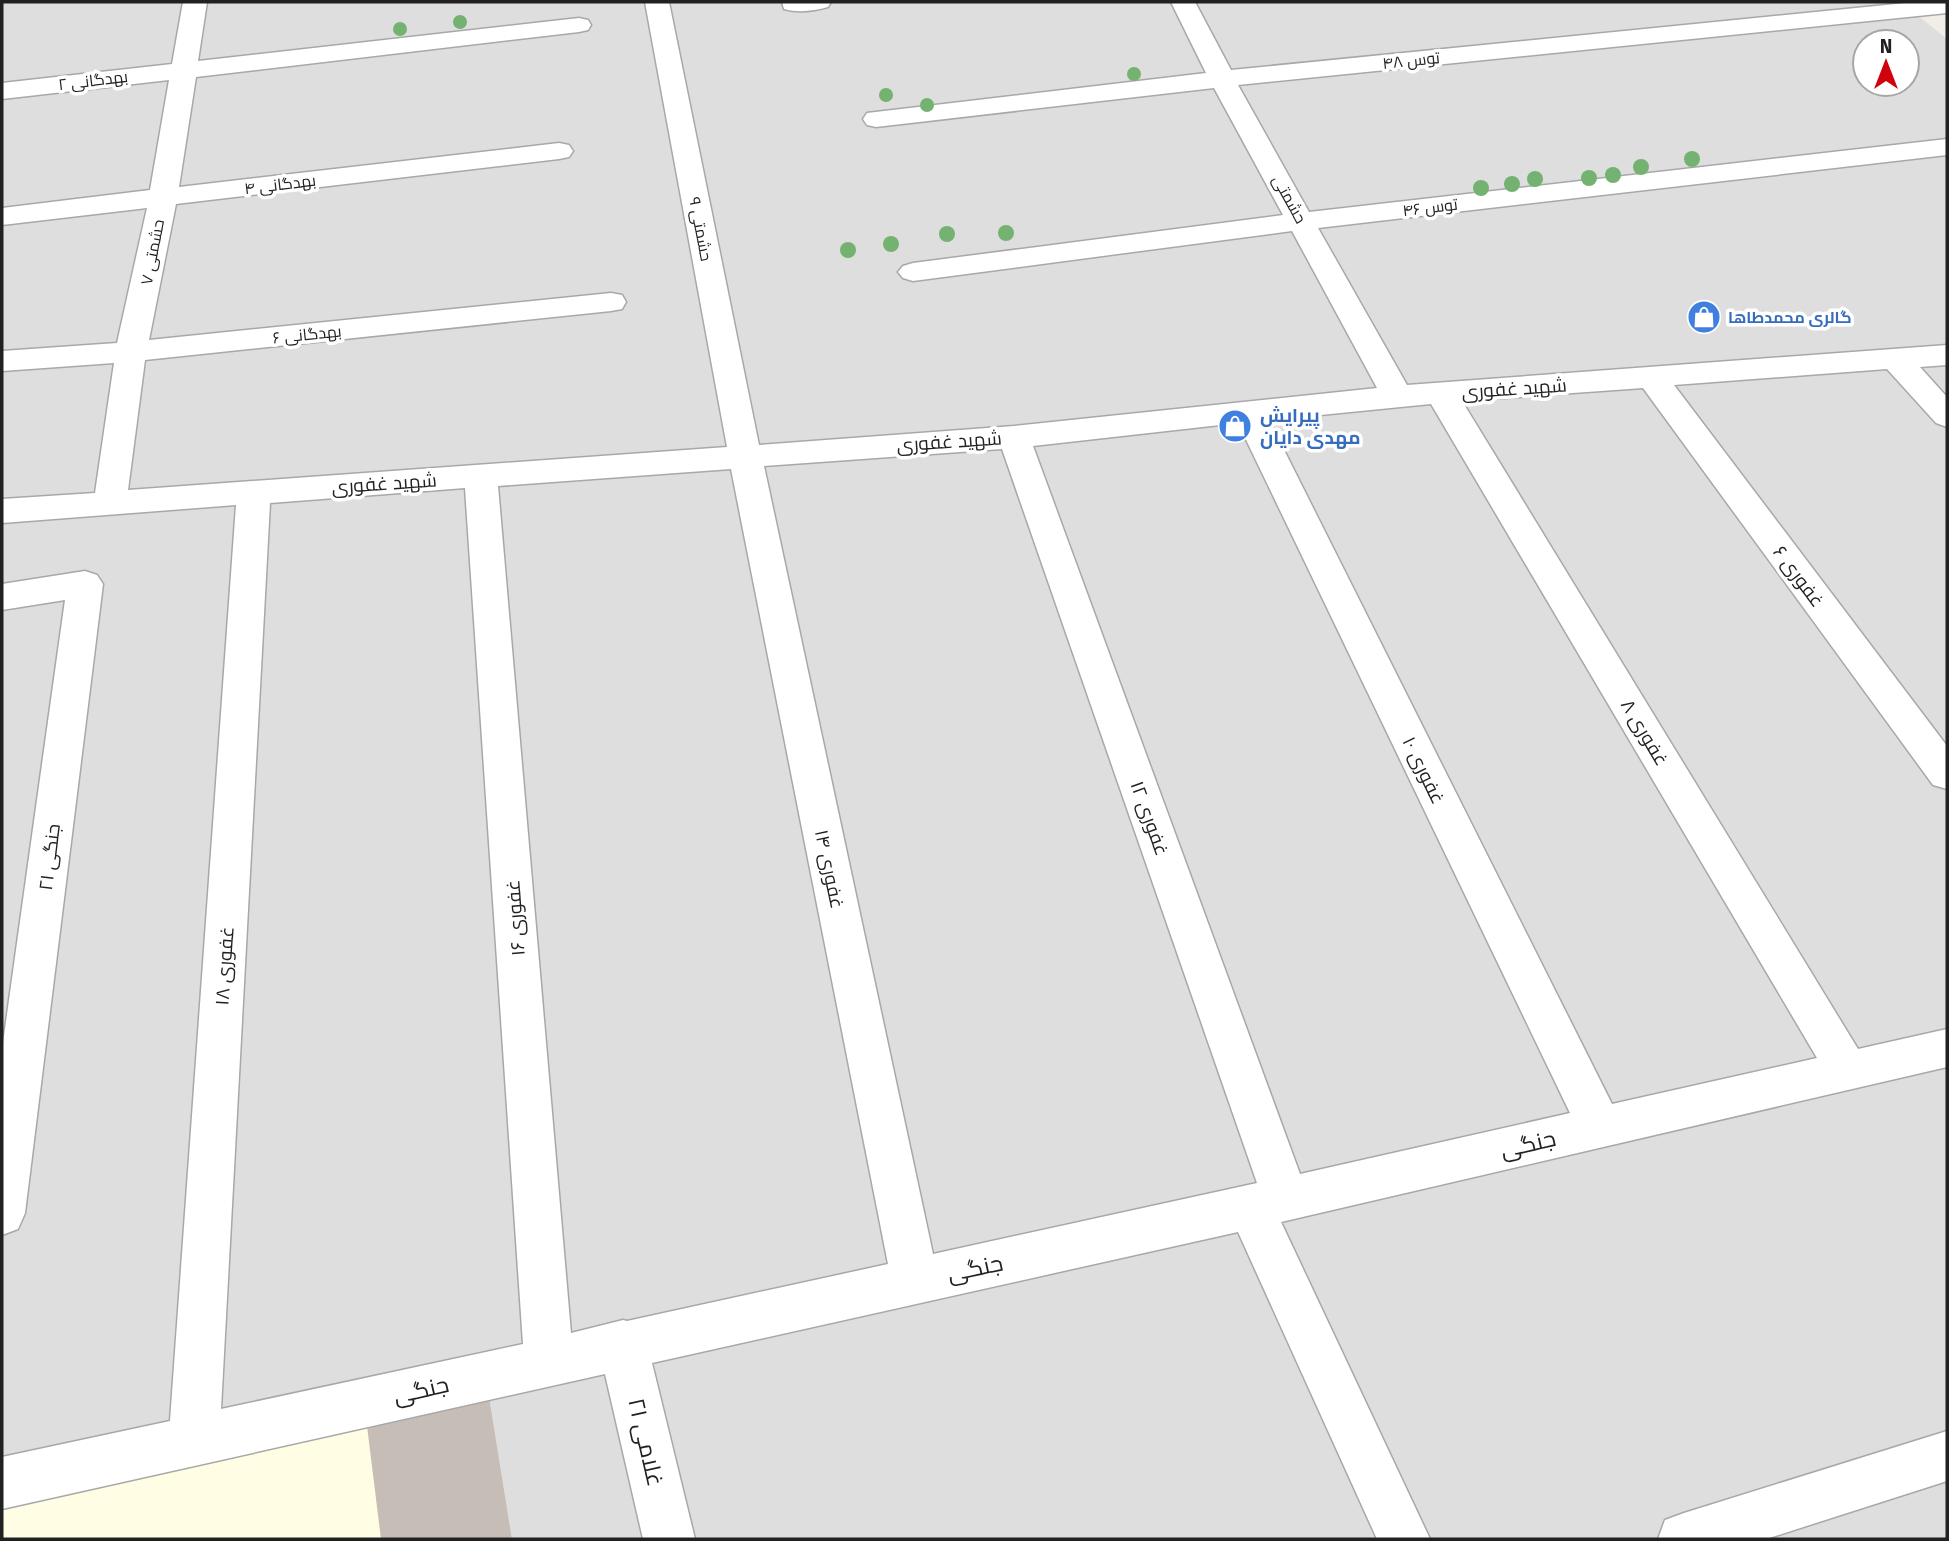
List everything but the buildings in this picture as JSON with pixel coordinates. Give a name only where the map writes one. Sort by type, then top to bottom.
[{"type":"street","name":"حشمتی ۷","points":[[110,503],[131,352],[163,198],[195,2]]},
{"type":"street","name":"حشمتی ۹","points":[[657,2],[746,456]]},
{"type":"street","points":[[793,4],[819,2]]},
{"type":"street","name":"حشمتی","points":[[1183,2],[1222,79],[1397,396]]},
{"type":"street","name":"توس ۴۸","points":[[876,119],[1222,79],[1947,6]]},
{"type":"street","name":"بهدگانی ۲","points":[[2,91],[579,25]]},
{"type":"street","name":"توس ۴۶","points":[[913,272],[1302,222],[1947,147]]},
{"type":"street","name":"بهدگانی ۴","points":[[2,216],[559,151]]},
{"type":"street","name":"بهدگانی ۶","points":[[2,361],[131,352],[611,302]]},
{"type":"street","name":"شهید غفوری","points":[[2,511],[1014,437],[1397,396],[1947,355]]},
{"type":"street","points":[[1895,359],[1947,416]]},
{"type":"street","name":"غفوری ۶","points":[[1651,377],[1947,774]]},
{"type":"street","name":"غفوری ۸","points":[[1441,393],[1848,1071]]},
{"type":"street","name":"غفوری ۱۰","points":[[1249,413],[1600,1127]]},
{"type":"street","name":"غفوری ۱۲","points":[[1014,437],[1268,1203],[1404,1539]]},
{"type":"street","name":"غفوری ۱۴","points":[[746,456],[915,1282]]},
{"type":"street","name":"غفوری ۱۶","points":[[481,476],[549,1361]]},
{"type":"street","name":"غفوری ۱۸","points":[[194,1440],[254,492]]},
{"type":"street","name":"جنگی ۲۱","points":[[2,597],[85,584],[2,1213]]},
{"type":"street","name":"جنگی","points":[[2,1483],[623,1344],[915,1282],[1947,1048]]},
{"type":"street","name":"غلامی ۲۱","points":[[623,1344],[669,1539]]},
{"type":"street","points":[[1684,1539],[1947,1456]]},
{"type":"shaded area","points":[[2,2],[1901,2],[1947,39],[1947,1539],[2,1539]]},
{"type":"shaded area","points":[[488,1390],[512,1539],[2,1539],[2,1501]]},
{"type":"place","name":"گالری محمدطاها","points":[[1704,317]]},
{"type":"place","name":"پیرایش مهدی دایان","points":[[1235,426]]}]
